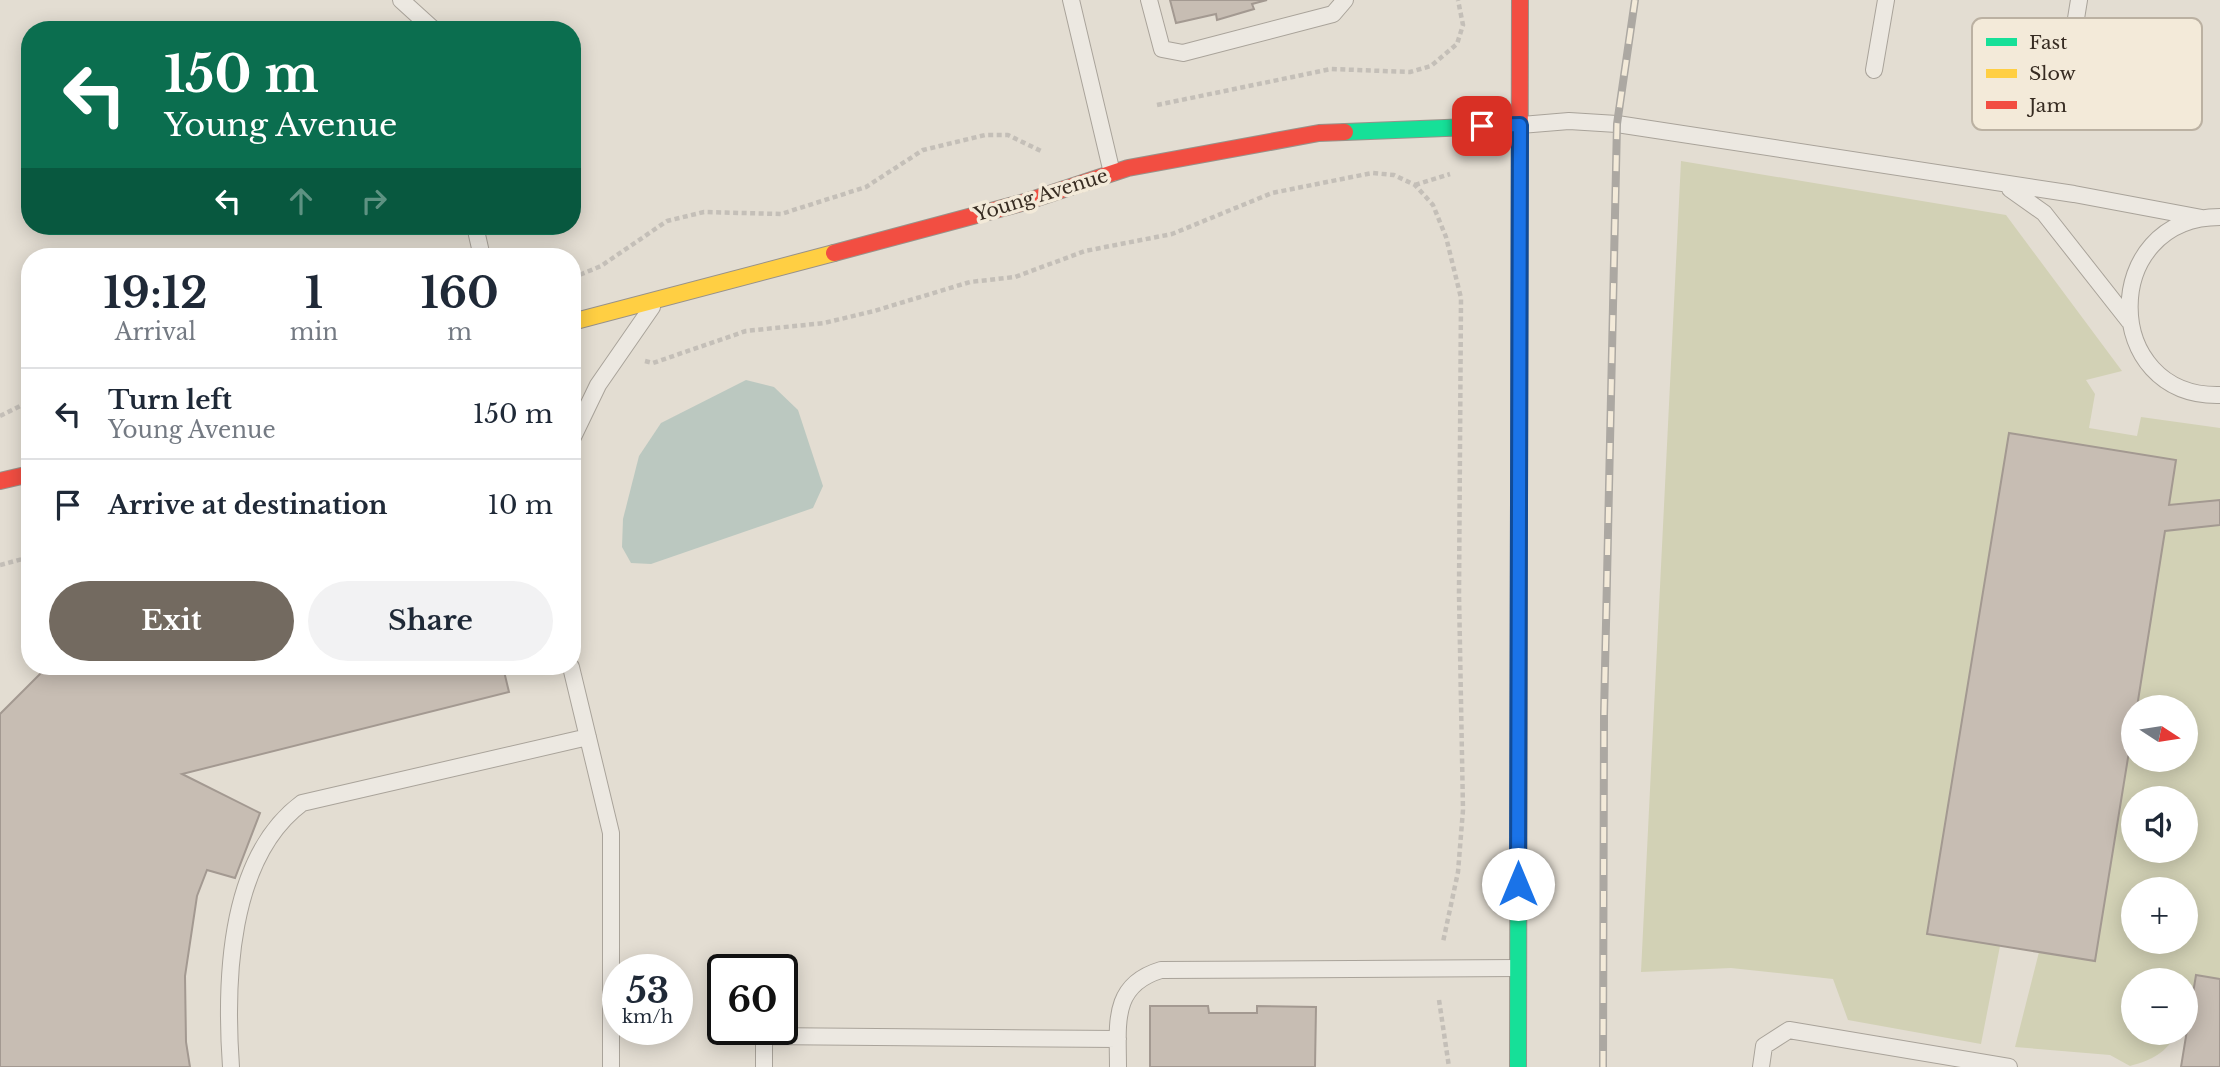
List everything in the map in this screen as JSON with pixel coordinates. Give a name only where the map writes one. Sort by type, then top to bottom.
[{"type":"main road","points":[[1518,1067],[1520,0]]},
{"type":"main road","name":"Young Avenue","points":[[581,320],[1026,202],[1111,173],[1160,161],[1319,133],[1520,125]]},
{"type":"main road","points":[[0,481],[21,476]]},
{"type":"lane","points":[[401,0],[424,21]]},
{"type":"lane","points":[[1071,0],[1111,173]]},
{"type":"lane","points":[[1149,0],[1162,49],[1183,52],[1333,14],[1345,0]]},
{"type":"lane","points":[[1874,70],[1886,0]]},
{"type":"lane","points":[[2076,18],[2079,0]]},
{"type":"lane","points":[[1520,125],[1569,121],[1617,124],[2074,194],[2202,218],[2220,217]]},
{"type":"lane","points":[[2002,184],[2023,195],[2044,213],[2129,321],[2144,358],[2162,377],[2185,390],[2220,396]]},
{"type":"lane","points":[[2129,321],[2129,295],[2142,258],[2172,229],[2202,218]]},
{"type":"lane","points":[[581,420],[598,385],[657,299]]},
{"type":"lane","points":[[572,675],[611,832],[611,1067]]},
{"type":"lane","points":[[231,1067],[228,979],[234,930],[269,836],[289,812],[302,803],[588,737]]},
{"type":"lane","points":[[1118,1067],[1119,1006],[1140,976],[1161,970],[1518,968]]},
{"type":"lane","points":[[1761,1067],[1764,1046],[1789,1030],[2009,1067]]},
{"type":"lane","points":[[764,1067],[764,1036],[1118,1039]]},
{"type":"path","points":[[1157,105],[1331,69],[1410,72],[1431,66],[1457,44],[1463,25],[1458,0]]},
{"type":"path","points":[[581,274],[601,265],[667,221],[704,212],[780,214],[866,187],[923,150],[985,135],[1008,135],[1041,151]]},
{"type":"path","points":[[645,361],[653,363],[747,331],[824,323],[970,282],[1015,277],[1085,251],[1172,234],[1272,193],[1372,173],[1394,176],[1415,185],[1433,205],[1446,237],[1461,298],[1458,594],[1463,810],[1458,872],[1443,942]]},
{"type":"path","points":[[1415,185],[1450,174]]},
{"type":"path","points":[[0,416],[21,406]]},
{"type":"path","points":[[0,565],[21,559]]},
{"type":"path","points":[[1439,1000],[1449,1067]]},
{"type":"green space","points":[[1681,161],[2006,215],[2122,371],[2086,380],[2095,394],[2089,428],[2137,436],[2141,417],[2220,428],[2220,500],[2169,505],[2000,946],[1981,1044],[1848,1020],[1833,979],[1731,968],[1641,972]]},
{"type":"green space","points":[[2220,525],[2220,979],[2198,975],[2198,968],[2121,968],[2121,1045],[2168,1045],[2152,1058],[2138,1064],[2130,1066],[2110,1055],[2015,1047],[2039,952],[2095,961],[2121,801],[2121,863],[2198,863],[2198,786],[2123,786],[2126,772],[2198,772],[2198,695],[2139,695],[2165,531]]},
{"type":"shaded area","points":[[746,380],[774,387],[798,410],[823,486],[813,508],[651,564],[631,563],[622,547],[623,519],[639,456],[661,423]]},
{"type":"building","points":[[1170,0],[1267,0],[1252,4],[1254,9],[1217,20],[1216,14],[1176,23]]},
{"type":"building","points":[[2009,433],[2176,460],[2169,505],[2220,500],[2220,525],[2165,531],[2139,695],[2121,695],[2121,772],[2126,772],[2123,786],[2121,786],[2121,801],[2095,961],[1927,934]]},
{"type":"building","points":[[39,675],[505,675],[509,692],[182,774],[260,813],[235,878],[207,870],[197,896],[185,976],[186,1042],[190,1067],[0,1067],[0,714]]},
{"type":"building","points":[[2198,975],[2220,979],[2220,1067],[2181,1067],[2185,1045],[2198,1045]]},
{"type":"building","points":[[1150,1006],[1208,1006],[1209,1013],[1257,1013],[1257,1006],[1316,1007],[1315,1067],[1150,1067]]},
{"type":"railway","points":[[1603,1067],[1604,715],[1617,124],[1635,0]]},
{"type":"traffic: fast","points":[[1345,132],[1520,125]]},
{"type":"traffic: fast","points":[[1518,1067],[1519,502]]},
{"type":"traffic: slow","points":[[581,320],[834,253]]},
{"type":"traffic: jam","points":[[1519,502],[1520,0]]},
{"type":"traffic: jam","points":[[834,253],[1025,202],[1128,168],[1319,133],[1345,132]]},
{"type":"traffic: jam","points":[[0,481],[21,476]]},
{"type":"route","points":[[1482,126],[1520,125],[1518,884]]}]
